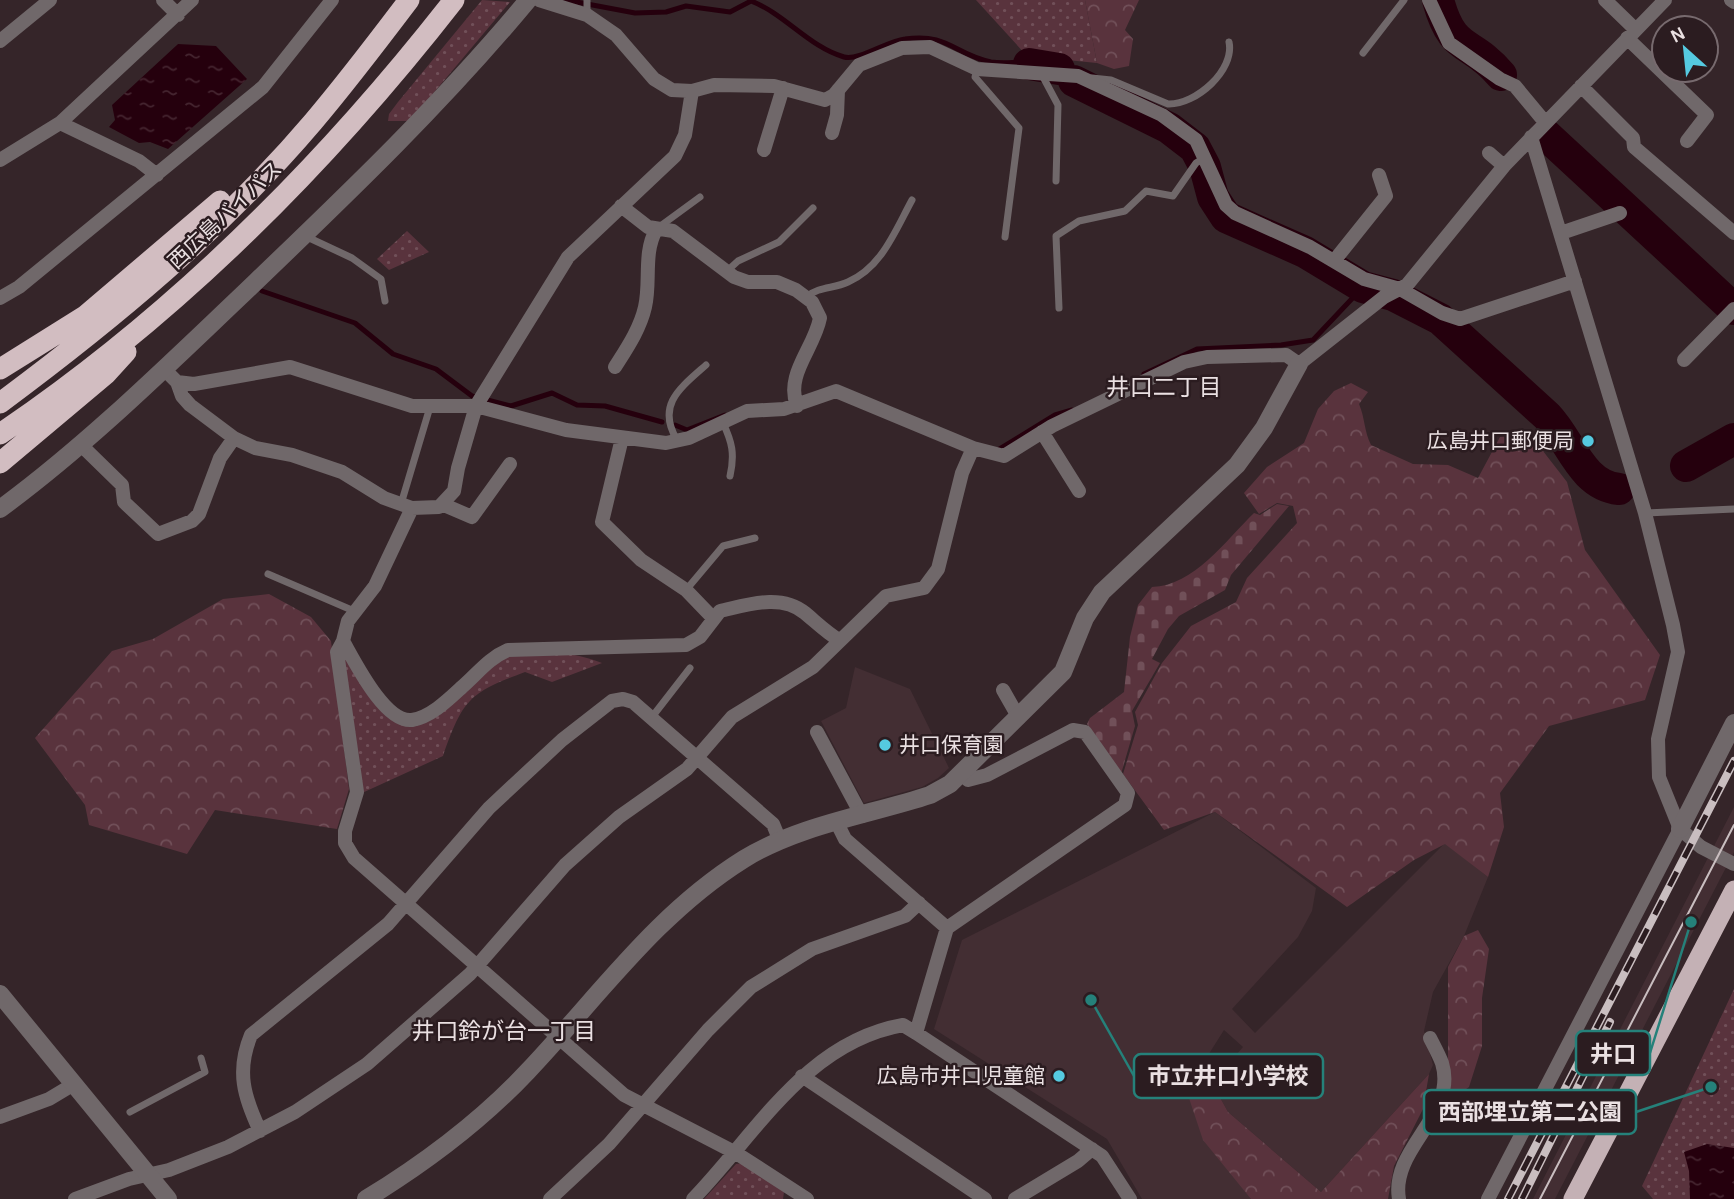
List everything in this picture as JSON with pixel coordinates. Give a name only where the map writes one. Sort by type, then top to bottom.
[{"type":"highway","name":"西広島バイパス","points":[[0,403],[117,312],[204,235],[312,123],[409,0]]},
{"type":"highway","name":"西広島バイパス","points":[[0,435],[116,347],[203,272],[319,160],[412,54],[454,0]]},
{"type":"highway","points":[[0,369],[85,316],[312,123]]},
{"type":"highway","points":[[0,463],[106,374],[203,272]]},
{"type":"highway","points":[[1573,1199],[1734,890]]},
{"type":"street","points":[[0,41],[50,0]]},
{"type":"street","points":[[163,0],[178,15]]},
{"type":"street","points":[[0,160],[60,123],[192,0]]},
{"type":"street","points":[[0,298],[19,287],[263,87],[332,0]]},
{"type":"street","points":[[0,509],[81,445],[304,236],[428,115],[528,0]]},
{"type":"street","points":[[539,0],[587,5],[663,86],[692,91],[727,85],[783,88],[819,100],[829,98],[859,65],[902,48],[930,47],[977,69],[1088,78],[1117,96],[1174,122],[1199,143],[1202,159],[1228,208],[1364,279],[1442,313],[1460,318],[1575,281]]},
{"type":"street","points":[[1429,0],[1449,43],[1500,79],[1515,86],[1544,121]]},
{"type":"street","points":[[1605,0],[1632,34],[1706,115],[1703,124],[1687,141]]},
{"type":"street","points":[[366,1199],[428,1158],[470,1125],[526,1073],[631,953],[664,920],[727,870],[780,841],[936,793],[961,773],[1063,672],[1085,618],[1102,592],[1219,484],[1247,453],[1299,364],[1393,292],[1407,285],[1544,121],[1665,0]]},
{"type":"street","points":[[1581,86],[1633,138],[1634,147],[1734,233]]},
{"type":"street","points":[[764,150],[783,88]]},
{"type":"street","points":[[832,133],[837,115],[838,90]]},
{"type":"street","points":[[163,368],[177,382],[182,396],[190,405],[234,438],[255,448],[292,456],[342,472],[406,506],[433,509],[444,505],[454,491],[458,467],[480,401],[568,257],[679,149],[687,128],[692,91]]},
{"type":"street","points":[[60,123],[139,160],[158,175]]},
{"type":"street","points":[[1531,137],[1645,513],[1678,652],[1658,739],[1657,761],[1665,798],[1680,829],[1701,847],[1734,864]]},
{"type":"street","points":[[1489,153],[1504,166]]},
{"type":"street","points":[[1334,261],[1386,196],[1379,175]]},
{"type":"street","points":[[621,206],[640,222],[656,230],[673,231],[726,272],[742,281],[777,282],[806,297],[817,309],[820,318],[814,338],[793,382],[797,406]]},
{"type":"street","points":[[1561,233],[1620,213]]},
{"type":"street","points":[[615,367],[636,334],[646,306],[650,241],[656,230]]},
{"type":"street","points":[[1684,360],[1732,311]]},
{"type":"street","points":[[177,382],[194,384],[290,367],[405,404],[430,407],[480,401],[566,430],[622,438],[677,441],[747,411],[797,406],[830,391],[844,393],[884,413],[973,448],[1004,456],[1042,432],[1195,358],[1286,355],[1299,364]]},
{"type":"street","points":[[1042,432],[1079,491]]},
{"type":"street","points":[[81,445],[122,485],[124,502],[158,534],[192,521],[199,514],[220,458],[234,438]]},
{"type":"street","points":[[622,438],[602,523],[641,560],[686,590],[712,617]]},
{"type":"street","points":[[75,1199],[181,1166],[260,1131],[313,1101],[367,1064],[477,966],[565,864],[619,817],[697,758],[732,717],[813,667],[886,597],[918,592],[934,578],[962,473],[973,448]]},
{"type":"street","points":[[444,505],[472,517],[510,464]]},
{"type":"street","points":[[406,506],[375,586],[354,611],[337,652],[357,792],[345,831],[345,843],[354,858],[618,1091],[642,1106],[736,1153],[800,1198]]},
{"type":"street","points":[[343,641],[386,706],[397,717],[411,720],[433,711],[491,659],[508,650],[686,645],[700,637],[712,617],[720,611],[776,602],[804,612],[816,625],[839,640]]},
{"type":"street","points":[[1003,690],[1019,718]]},
{"type":"street","points":[[260,1131],[248,1105],[242,1079],[242,1062],[251,1035],[349,958],[408,904],[489,808],[596,711],[612,701],[623,699],[633,702],[773,824],[780,841]]},
{"type":"street","points":[[1488,1199],[1734,723]]},
{"type":"street","points":[[916,1032],[947,928],[1125,806],[1128,793],[1085,732],[1073,730],[987,775],[968,780],[961,773]]},
{"type":"street","points":[[817,732],[862,816]]},
{"type":"street","points":[[837,823],[845,839],[947,928]]},
{"type":"street","points":[[550,1199],[609,1144],[708,1030],[751,987],[812,949],[905,916],[919,903]]},
{"type":"street","points":[[0,993],[168,1199]]},
{"type":"street","points":[[693,1199],[802,1076],[831,1054],[861,1037],[903,1026],[1102,1156],[1130,1199]]},
{"type":"street","points":[[1399,1199],[1400,1168],[1431,1118],[1444,1087],[1442,1063],[1430,1038]]},
{"type":"street","points":[[802,1076],[985,1199]]},
{"type":"street","points":[[0,1117],[49,1099],[74,1084]]},
{"type":"street","points":[[1015,1199],[1078,1161],[1092,1149]]},
{"type":"lane","points":[[1363,53],[1404,0]]},
{"type":"lane","points":[[1088,78],[1111,80],[1168,104],[1176,104],[1199,92],[1223,70],[1230,55],[1229,42]]},
{"type":"lane","points":[[977,69],[975,77],[1019,128],[1005,237]]},
{"type":"lane","points":[[1041,74],[1058,105],[1056,181]]},
{"type":"lane","points":[[1059,308],[1056,236],[1079,221],[1125,211],[1146,191],[1173,196],[1202,159]]},
{"type":"lane","points":[[656,230],[700,197]]},
{"type":"lane","points":[[806,297],[822,286],[845,283],[870,267],[885,251],[912,200]]},
{"type":"lane","points":[[726,272],[738,261],[779,242],[813,208]]},
{"type":"lane","points":[[304,236],[352,258],[381,279],[385,300]]},
{"type":"lane","points":[[677,441],[668,424],[667,409],[671,401],[706,365]]},
{"type":"lane","points":[[406,506],[430,407]]},
{"type":"lane","points":[[723,422],[734,457],[730,475]]},
{"type":"lane","points":[[1645,513],[1734,509]]},
{"type":"lane","points":[[686,590],[723,546],[755,538]]},
{"type":"lane","points":[[268,575],[354,611]]},
{"type":"lane","points":[[652,718],[690,668]]},
{"type":"lane","points":[[130,1112],[205,1072],[201,1058]]},
{"type":"shaded area","name":"井口保育園","points":[[855,667],[910,689],[949,768],[938,778],[922,787],[864,803],[821,721],[846,708]]},
{"type":"shaded area","points":[[1734,807],[1734,852],[1555,1199],[1533,1199]]},
{"type":"shaded area","points":[[1215,812],[1316,888],[1312,911],[1298,937],[1232,1009],[1255,1033],[1445,843],[1488,877],[1464,936],[1433,992],[1424,1031],[1433,1065],[1429,1074],[1321,1192],[1228,1112],[1212,1083],[1243,1047],[1224,1030],[1200,1068],[1189,1098],[1251,1199],[1142,1199],[1107,1139],[934,1029],[962,940]]},
{"type":"green space","points":[[482,0],[510,2],[410,121],[388,121],[389,114],[398,102]]},
{"type":"green space","points":[[976,0],[1085,0],[1097,63],[1027,56]]},
{"type":"green space","points":[[1085,0],[1139,0],[1125,30],[1133,39],[1129,66],[1114,69],[1097,63]]},
{"type":"green space","points":[[407,231],[429,252],[389,270],[377,259]]},
{"type":"green space","points":[[1351,383],[1368,392],[1359,404],[1371,445],[1413,464],[1448,465],[1478,478],[1500,437],[1529,433],[1567,482],[1585,550],[1660,655],[1645,700],[1549,726],[1500,793],[1504,827],[1488,877],[1445,844],[1414,860],[1347,907],[1215,812],[1164,830],[1123,774],[1138,725],[1135,712],[1162,663],[1191,626],[1236,602],[1247,578],[1297,523],[1293,506],[1277,503],[1259,514],[1244,493],[1267,467],[1304,443],[1318,409],[1334,391]]},
{"type":"green space","points":[[1277,504],[1289,506],[1231,575],[1225,590],[1179,616],[1168,629],[1152,659],[1160,663],[1132,711],[1135,726],[1121,774],[1087,724],[1090,718],[1124,692],[1130,637],[1138,605],[1152,587],[1182,579],[1208,560],[1254,513],[1260,515]]},
{"type":"green space","points":[[269,594],[311,617],[331,641],[349,789],[337,829],[215,810],[187,854],[89,825],[85,805],[35,738],[112,651],[153,639],[223,599]]},
{"type":"green space","points":[[341,650],[411,725],[471,676],[504,656],[547,651],[576,655],[602,663],[552,682],[525,672],[491,686],[471,700],[463,710],[443,756],[362,793]]},
{"type":"green space","points":[[1478,930],[1489,949],[1482,998],[1482,1046],[1469,1087],[1448,1101],[1448,967],[1464,936]]},
{"type":"green space","points":[[1734,989],[1734,1199],[1653,1199],[1642,1186]]},
{"type":"green space","points":[[1200,1068],[1216,1075],[1212,1083],[1228,1112],[1321,1192],[1429,1074],[1423,1109],[1394,1166],[1388,1199],[1251,1199],[1203,1140],[1189,1098]]},
{"type":"green space","points":[[743,1163],[784,1192],[783,1199],[704,1199],[736,1164]]},
{"type":"water","points":[[178,44],[216,46],[247,79],[168,149],[150,142],[139,143],[109,127],[115,120],[112,105]]},
{"type":"water","points":[[1707,1144],[1734,1148],[1734,1199],[1690,1199],[1689,1171],[1684,1152]]},
{"type":"waterway","points":[[566,0],[635,13],[666,12],[686,6],[730,12],[751,1],[775,14],[819,46],[844,57],[857,56],[905,39],[920,38],[942,42],[991,62],[1029,64]]},
{"type":"waterway","points":[[1438,0],[1456,38],[1490,63],[1501,75]]},
{"type":"waterway","points":[[1029,64],[1059,69]]},
{"type":"waterway","points":[[1074,81],[1169,128],[1195,148],[1205,167],[1213,197],[1226,217],[1305,252],[1363,287],[1393,295],[1440,319],[1547,416],[1586,471],[1606,486],[1619,489]]},
{"type":"waterway","points":[[1546,135],[1734,309]]},
{"type":"waterway","points":[[1144,374],[1197,349],[1281,345],[1313,340],[1363,287]]},
{"type":"waterway","points":[[262,291],[355,323],[393,354],[436,369],[472,396],[511,406],[552,393],[577,405],[605,406],[662,422]]},
{"type":"waterway","points":[[998,450],[1055,415],[1072,410]]},
{"type":"waterway","points":[[675,425],[687,430],[725,415]]},
{"type":"waterway","points":[[1686,466],[1734,439]]},
{"type":"tram line","points":[[1540,1199],[1734,825]]},
{"type":"railway","points":[[1508,1199],[1734,761]]},
{"type":"railway","points":[[1522,1199],[1610,1022]]},
{"type":"place","name":"広島井口郵便局","points":[[1588,441]]},
{"type":"place","name":"井口保育園","points":[[885,745]]},
{"type":"place","name":"井口","points":[[1691,922]]},
{"type":"place","name":"市立井口小学校","points":[[1091,1000]]},
{"type":"place","name":"広島市井口児童館","points":[[1059,1076]]},
{"type":"place","name":"西部埋立第二公園","points":[[1711,1087]]},
{"type":"district","name":"井口二丁目","points":[[1164,387]]},
{"type":"district","name":"井口鈴が台一丁目","points":[[504,1031]]}]
